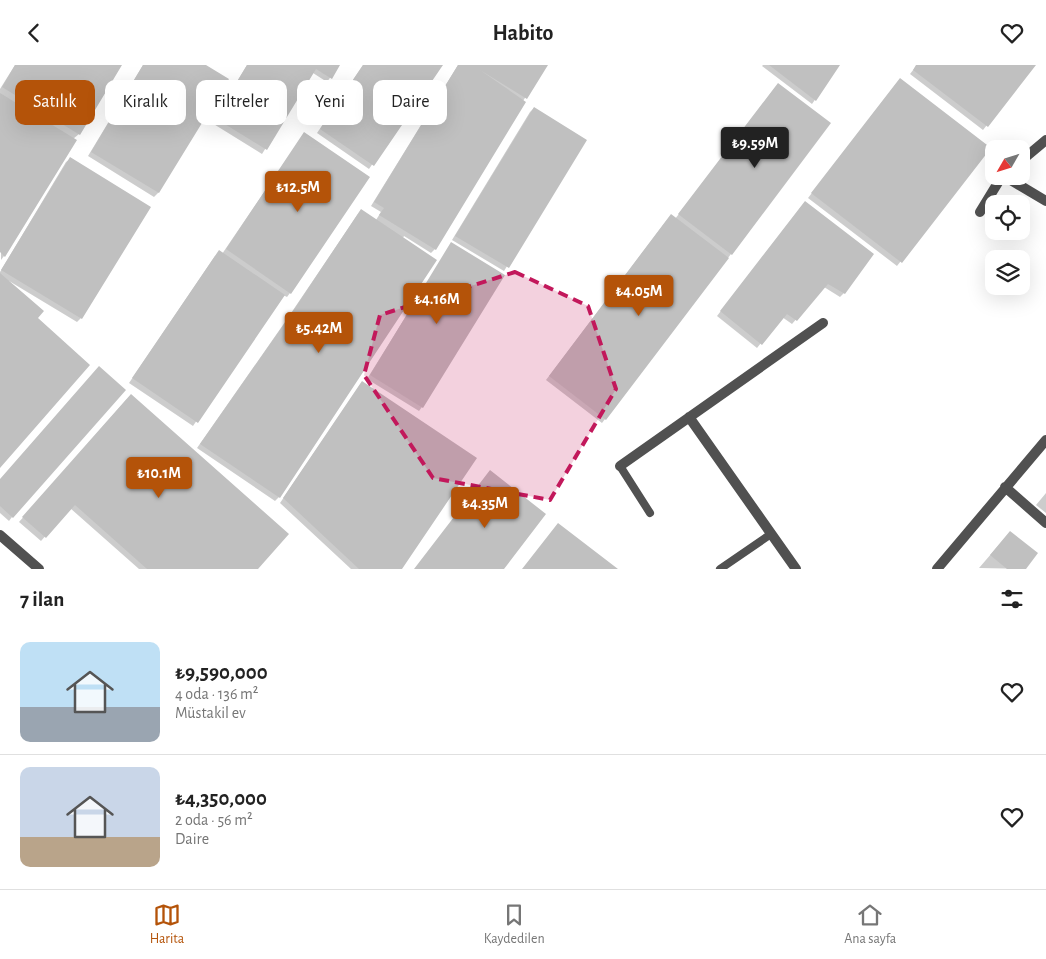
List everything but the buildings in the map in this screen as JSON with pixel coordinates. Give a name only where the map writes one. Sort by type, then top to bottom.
[{"type":"street","points":[[1030,153],[1046,140]]},
{"type":"street","points":[[980,212],[997,185]]},
{"type":"street","points":[[1018,185],[1046,201]]},
{"type":"street","points":[[620,466],[823,323]]},
{"type":"street","points":[[689,417],[796,569]]},
{"type":"street","points":[[937,569],[1046,440]]},
{"type":"street","points":[[1005,487],[1046,523]]},
{"type":"street","points":[[0,535],[39,569]]},
{"type":"lane","points":[[620,466],[650,513]]},
{"type":"lane","points":[[720,569],[772,534]]},
{"type":"highlighted area","points":[[515,272],[588,306],[616,389],[550,500],[433,478],[364,375],[380,315]]}]
